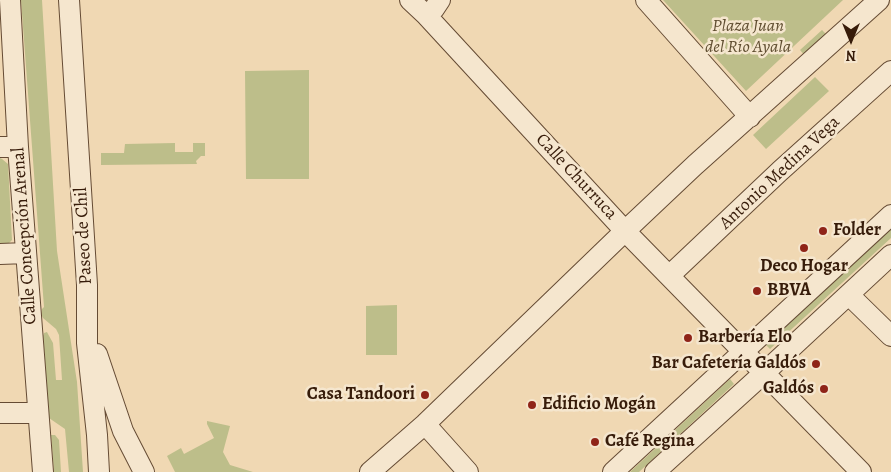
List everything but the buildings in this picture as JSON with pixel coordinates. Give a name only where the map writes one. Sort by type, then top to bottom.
[{"type":"street","name":"Calle Concepción Arenal","points":[[10,0],[9,147],[26,253],[42,472]]},
{"type":"street","name":"Paseo de Chil","points":[[69,0],[87,285],[88,343],[99,472]]},
{"type":"street","name":"Calle Churruca","points":[[410,0],[625,230],[764,373]]},
{"type":"street","points":[[426,15],[434,9],[440,0]]},
{"type":"street","points":[[646,0],[750,117]]},
{"type":"street","points":[[370,472],[425,424],[625,230],[695,165],[879,0]]},
{"type":"street","name":"Antonio Medina Vega","points":[[669,276],[780,171],[891,71]]},
{"type":"street","points":[[613,472],[891,215]]},
{"type":"street","points":[[0,254],[26,253]]},
{"type":"street","points":[[655,472],[891,255]]},
{"type":"street","points":[[87,285],[98,359],[123,431],[144,472]]},
{"type":"street","points":[[849,295],[891,336]]},
{"type":"street","points":[[764,373],[861,472]]},
{"type":"street","points":[[0,413],[38,414]]},
{"type":"street","points":[[425,424],[468,472]]},
{"type":"street","points":[[97,435],[101,439],[108,440],[122,436],[123,431]]},
{"type":"green space","points":[[21,0],[42,0],[57,251],[77,382],[83,472],[69,472],[65,429],[49,418],[43,336],[47,332],[53,343],[56,380],[62,380],[59,335],[56,329],[41,314],[44,307]]},
{"type":"green space","name":"Plaza Juan del Río Ayala","points":[[663,0],[843,0],[746,91]]},
{"type":"green space","points":[[822,30],[829,37],[806,57],[800,50]]},
{"type":"green space","points":[[309,70],[309,179],[246,179],[245,71]]},
{"type":"green space","points":[[815,77],[829,91],[766,149],[753,135]]},
{"type":"green space","points":[[175,143],[175,152],[193,152],[193,143],[205,143],[205,156],[201,156],[196,161],[197,164],[101,165],[101,153],[124,153],[125,144]]},
{"type":"green space","points":[[0,158],[8,164],[12,240],[7,245],[0,245]]},
{"type":"green space","points":[[891,229],[891,238],[770,349],[766,345]]},
{"type":"green space","points":[[397,305],[397,355],[366,355],[366,306]]},
{"type":"green space","points":[[730,379],[734,384],[639,472],[630,472]]},
{"type":"green space","points":[[207,421],[230,426],[223,452],[230,465],[253,472],[175,472],[167,456],[181,448],[184,454],[214,438]]},
{"type":"green space","points":[[51,435],[55,435],[59,440],[61,472],[54,472]]},
{"type":"place","name":"Folder","points":[[823,231]]},
{"type":"place","name":"Deco Hogar","points":[[804,248]]},
{"type":"place","name":"BBVA","points":[[757,291]]},
{"type":"place","name":"Barbería Elo","points":[[688,338]]},
{"type":"place","name":"Bar Cafetería Galdós","points":[[816,364]]},
{"type":"place","name":"Galdós","points":[[824,389]]},
{"type":"place","name":"Casa Tandoori","points":[[425,395]]},
{"type":"place","name":"Edificio Mogán","points":[[532,405]]},
{"type":"place","name":"Café Regina","points":[[595,442]]}]
